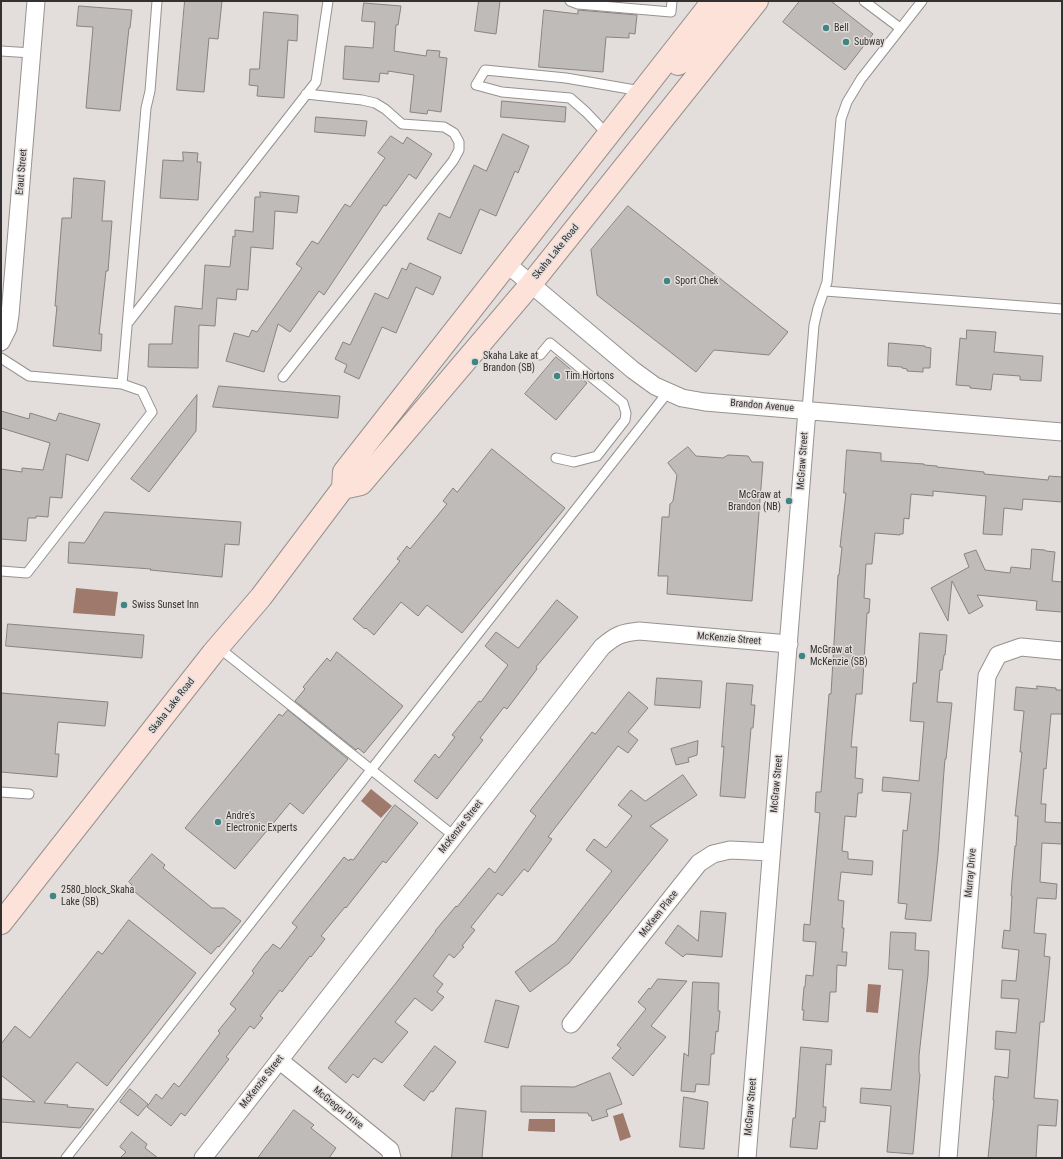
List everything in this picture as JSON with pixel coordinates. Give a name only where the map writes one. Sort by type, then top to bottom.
[{"type":"main road","name":"Skaha Lake Road","points":[[1,923],[218,647],[261,598],[343,488],[344,472],[713,1]]},
{"type":"main road","points":[[646,87],[687,59],[734,1]]},
{"type":"main road","name":"Skaha Lake Road","points":[[343,488],[361,484],[531,284],[757,1]]},
{"type":"street","name":"Eraut Street","points":[[1,342],[8,328],[10,315],[36,1]]},
{"type":"street","name":"Brandon Avenue","points":[[507,264],[633,370],[655,386],[682,398],[705,402],[1062,432]]},
{"type":"street","name":"McGraw Street","points":[[747,1158],[807,410]]},
{"type":"street","name":"McKenzie Street","points":[[203,1158],[602,647],[612,638],[623,633],[639,631],[789,644]]},
{"type":"street","name":"Murray Drive","points":[[948,1158],[987,676],[998,655],[1015,649],[1021,648],[1062,651]]},
{"type":"street","name":"McKeen Place","points":[[571,1024],[699,863],[713,854],[730,850],[771,852]]},
{"type":"street","name":"McGregor Drive","points":[[279,1060],[390,1150],[392,1158]]},
{"type":"lane","points":[[122,384],[146,108],[150,91],[157,1]]},
{"type":"lane","points":[[127,324],[316,82],[328,1]]},
{"type":"lane","points":[[570,1],[578,4],[671,12],[672,1]]},
{"type":"lane","points":[[864,1],[900,28]]},
{"type":"lane","points":[[807,410],[814,325],[827,282],[841,119],[847,102],[861,79],[922,1]]},
{"type":"lane","points":[[1,51],[32,53]]},
{"type":"lane","points":[[608,135],[570,98],[502,92],[476,85],[485,70],[646,87]]},
{"type":"lane","points":[[283,377],[448,167],[459,150],[459,142],[454,133],[444,127],[402,124],[385,109],[375,103],[362,100],[306,94]]},
{"type":"lane","points":[[824,291],[1062,309]]},
{"type":"lane","points":[[540,355],[550,342],[623,403],[626,413],[625,420],[597,456],[574,462],[556,458]]},
{"type":"lane","points":[[1,358],[29,376],[122,384],[142,391],[152,412],[27,573],[1,571]]},
{"type":"lane","points":[[66,1158],[668,392]]},
{"type":"lane","points":[[218,647],[454,836]]},
{"type":"lane","points":[[1,792],[29,794]]},
{"type":"shaded area","points":[[76,588],[118,592],[115,616],[73,613]]},
{"type":"shaded area","points":[[371,789],[392,806],[381,818],[361,801]]},
{"type":"shaded area","points":[[868,984],[881,985],[878,1013],[866,1012]]},
{"type":"shaded area","points":[[623,1113],[631,1137],[620,1141],[613,1116]]},
{"type":"shaded area","points":[[529,1119],[555,1119],[555,1132],[528,1131]]},
{"type":"building","points":[[185,1],[222,1],[218,39],[209,38],[204,92],[177,90]]},
{"type":"building","points":[[479,1],[500,1],[496,34],[475,31]]},
{"type":"building","points":[[800,1],[831,1],[873,34],[845,70],[783,22]]},
{"type":"building","points":[[364,3],[401,6],[398,25],[396,25],[394,51],[426,56],[427,50],[440,51],[439,57],[447,58],[441,112],[428,110],[427,114],[410,112],[414,75],[388,71],[388,74],[380,73],[379,82],[343,79],[345,46],[373,48],[375,22],[362,21]]},
{"type":"building","points":[[79,6],[132,10],[120,111],[86,108],[93,27],[77,26]]},
{"type":"building","points":[[544,10],[578,14],[578,10],[637,15],[635,34],[629,33],[629,38],[606,37],[603,72],[539,67]]},
{"type":"building","points":[[264,12],[298,15],[297,41],[288,40],[284,98],[257,96],[258,86],[249,85],[250,69],[259,69]]},
{"type":"building","points":[[502,101],[566,107],[565,122],[501,117]]},
{"type":"building","points":[[316,117],[367,121],[365,136],[315,132]]},
{"type":"building","points":[[503,134],[529,146],[518,173],[515,171],[496,216],[480,209],[461,254],[427,239],[439,213],[450,218],[474,165],[486,171]]},
{"type":"building","points":[[391,136],[403,144],[407,137],[432,154],[416,179],[409,174],[386,206],[384,205],[324,295],[319,291],[290,332],[278,324],[264,372],[226,361],[234,333],[249,337],[252,330],[257,332],[302,268],[296,264],[312,241],[318,244],[345,204],[350,207],[385,158],[378,153]]},
{"type":"building","points":[[183,152],[198,153],[197,162],[201,162],[198,200],[160,198],[163,160],[183,161]]},
{"type":"building","points":[[74,178],[105,181],[102,221],[112,221],[108,271],[106,271],[99,334],[102,334],[101,351],[53,346],[62,218],[71,218]]},
{"type":"building","points":[[260,192],[299,196],[297,213],[275,211],[273,249],[251,247],[248,290],[237,289],[236,300],[217,298],[215,326],[199,325],[198,368],[148,367],[149,344],[172,344],[175,306],[202,309],[205,265],[230,267],[235,230],[253,232],[255,197],[260,197]]},
{"type":"building","points":[[628,206],[788,332],[769,355],[714,350],[696,372],[597,295],[591,250]]},
{"type":"building","points":[[410,263],[441,277],[433,295],[416,287],[396,333],[382,327],[359,379],[344,372],[347,365],[335,359],[343,342],[350,345],[375,293],[388,299],[402,268],[406,270]]},
{"type":"building","points":[[967,330],[996,332],[994,352],[1043,356],[1041,381],[1020,380],[1020,376],[993,374],[991,390],[956,385],[960,338],[966,339]]},
{"type":"building","points":[[889,343],[925,346],[931,348],[930,368],[923,368],[923,372],[907,371],[907,369],[902,367],[888,366]]},
{"type":"building","points":[[556,357],[587,383],[556,420],[525,394]]},
{"type":"building","points":[[219,386],[340,396],[338,418],[213,407]]},
{"type":"building","points":[[197,395],[196,431],[149,492],[131,479]]},
{"type":"building","points":[[1,411],[29,419],[30,413],[56,421],[59,413],[100,424],[88,461],[66,454],[62,498],[50,497],[48,517],[36,516],[36,518],[28,518],[26,541],[1,539],[1,469],[22,472],[22,468],[43,470],[50,443],[1,428]]},
{"type":"building","points":[[688,447],[696,456],[723,458],[728,455],[748,456],[752,462],[763,462],[752,601],[667,594],[668,576],[658,576],[662,517],[669,517],[670,504],[673,501],[677,475],[668,463]]},
{"type":"building","points":[[492,449],[565,508],[462,633],[427,605],[418,616],[401,602],[374,635],[366,628],[365,629],[353,619],[400,561],[397,559],[407,546],[410,549],[447,504],[443,501],[453,488],[457,492]]},
{"type":"building","points":[[847,450],[881,453],[881,461],[924,464],[937,467],[984,472],[984,474],[1048,480],[1049,476],[1062,477],[1062,502],[1023,499],[1022,510],[1004,508],[1002,535],[983,534],[986,496],[933,491],[933,496],[911,494],[909,519],[904,518],[903,534],[875,533],[872,564],[866,564],[864,598],[870,599],[869,613],[867,613],[862,694],[856,694],[851,747],[857,747],[855,778],[863,779],[862,793],[858,793],[856,817],[845,816],[842,851],[848,852],[848,859],[873,861],[872,875],[841,872],[838,900],[844,901],[842,952],[847,952],[846,966],[837,965],[836,992],[830,992],[828,1022],[803,1020],[804,1010],[802,1010],[806,975],[813,976],[816,942],[803,941],[804,924],[810,925],[820,813],[815,812],[816,792],[821,792],[829,694],[831,694],[838,575],[842,547],[840,547],[846,493],[844,493]]},
{"type":"building","points":[[105,512],[241,522],[239,545],[225,544],[222,577],[150,570],[151,569],[68,563],[69,542],[84,543]]},
{"type":"building","points":[[1032,549],[1055,552],[1052,581],[1062,582],[1062,612],[1036,610],[1037,601],[977,595],[983,606],[969,614],[952,581],[948,621],[931,588],[969,567],[964,554],[976,550],[985,570],[1010,573],[1011,567],[1030,569]]},
{"type":"building","points":[[557,600],[578,617],[536,667],[537,669],[507,709],[504,707],[480,738],[483,740],[437,799],[414,781],[435,754],[439,758],[455,737],[452,735],[479,701],[481,702],[508,665],[485,646],[496,632],[518,648]]},
{"type":"building","points":[[8,624],[144,635],[142,658],[6,646]]},
{"type":"building","points":[[920,633],[947,635],[942,670],[940,670],[937,702],[952,703],[945,759],[938,854],[931,921],[905,919],[907,904],[898,903],[903,830],[907,831],[911,793],[882,791],[883,777],[919,781],[924,722],[910,721],[913,683],[916,683]]},
{"type":"building","points":[[337,652],[403,706],[364,753],[358,748],[356,750],[295,701],[305,689],[303,687],[327,658],[330,661]]},
{"type":"building","points":[[657,678],[702,681],[700,708],[655,705]]},
{"type":"building","points":[[727,683],[753,685],[751,705],[755,705],[753,728],[751,728],[745,798],[720,796]]},
{"type":"building","points":[[1037,686],[1062,690],[1062,714],[1051,714],[1041,804],[1046,804],[1045,822],[1062,823],[1062,844],[1042,843],[1040,882],[1057,884],[1056,899],[1037,898],[1034,933],[1046,934],[1044,956],[1050,957],[1044,1022],[1040,1022],[1034,1098],[1058,1100],[1056,1126],[1038,1125],[1036,1158],[988,1158],[995,1076],[1008,1078],[1010,1050],[995,1049],[996,1031],[1016,1033],[1019,999],[1001,998],[1002,980],[1016,981],[1019,950],[1002,948],[1004,930],[1010,931],[1012,881],[1018,816],[1015,816],[1022,752],[1020,752],[1024,711],[1014,710],[1016,687],[1037,689]]},
{"type":"building","points":[[629,692],[648,708],[628,732],[638,740],[628,753],[618,746],[548,837],[552,839],[528,872],[524,869],[502,896],[498,893],[471,927],[475,930],[462,946],[464,947],[454,958],[449,954],[433,976],[443,984],[437,992],[444,997],[432,1011],[415,998],[395,1022],[408,1032],[382,1063],[374,1058],[358,1078],[353,1074],[346,1083],[328,1068],[456,906],[457,907],[489,868],[495,873],[536,816],[530,811],[592,732],[595,734]]},
{"type":"building","points":[[1,693],[108,702],[105,726],[58,722],[55,754],[59,754],[57,777],[1,772]]},
{"type":"building","points":[[288,710],[348,759],[303,814],[290,803],[235,869],[185,828],[279,714],[282,716]]},
{"type":"building","points":[[698,741],[697,755],[688,758],[689,762],[676,765],[671,749]]},
{"type":"building","points":[[683,775],[697,795],[650,826],[668,840],[569,963],[530,992],[515,972],[556,942],[612,871],[586,850],[594,839],[606,848],[632,816],[618,805],[631,790],[645,801]]},
{"type":"building","points":[[395,805],[418,823],[386,863],[383,861],[346,908],[345,907],[321,936],[325,939],[282,992],[280,990],[260,1016],[263,1018],[254,1029],[250,1026],[226,1057],[229,1059],[185,1116],[181,1113],[171,1126],[147,1107],[156,1094],[162,1099],[174,1083],[179,1087],[220,1033],[218,1031],[236,1009],[230,1004],[254,973],[252,971],[266,952],[273,944],[280,949],[297,927],[292,923],[344,857],[349,861],[350,859],[353,860]]},
{"type":"building","points":[[152,854],[165,865],[163,868],[212,908],[224,908],[241,921],[219,947],[218,946],[211,954],[130,888],[132,885],[129,882]]},
{"type":"building","points":[[701,911],[726,913],[722,957],[686,954],[683,957],[665,943],[678,925],[698,941]]},
{"type":"building","points":[[129,920],[196,973],[107,1086],[77,1062],[44,1103],[68,1105],[67,1107],[94,1109],[80,1128],[1,1122],[1,1099],[35,1102],[1,1075],[1,1044],[15,1026],[30,1038],[98,951],[102,954]]},
{"type":"building","points":[[891,932],[916,933],[915,950],[929,951],[928,975],[919,1056],[920,1074],[913,1154],[887,1152],[891,1106],[860,1103],[861,1088],[891,1090],[903,970],[889,969]]},
{"type":"building","points":[[658,979],[687,981],[651,1026],[666,1037],[633,1076],[612,1058],[621,1048],[617,1045],[646,1009],[638,1002]]},
{"type":"building","points":[[693,982],[719,983],[718,1011],[720,1011],[714,1054],[711,1054],[709,1085],[696,1084],[695,1092],[681,1091],[684,1053],[688,1056]]},
{"type":"building","points":[[496,1000],[519,1006],[508,1048],[485,1042]]},
{"type":"building","points":[[435,1046],[456,1062],[433,1092],[431,1091],[424,1101],[404,1086]]},
{"type":"building","points":[[801,1047],[832,1050],[831,1065],[826,1064],[823,1107],[826,1107],[825,1122],[820,1121],[817,1149],[790,1147],[793,1118],[795,1118]]},
{"type":"building","points":[[610,1073],[622,1104],[606,1110],[608,1116],[592,1121],[591,1116],[589,1116],[588,1113],[521,1112],[521,1086],[574,1087]]},
{"type":"building","points":[[130,1089],[148,1104],[138,1116],[120,1102]]},
{"type":"building","points":[[684,1097],[708,1102],[704,1149],[680,1147]]},
{"type":"building","points":[[456,1108],[486,1111],[482,1158],[452,1158]]},
{"type":"building","points":[[294,1110],[314,1125],[311,1128],[336,1148],[329,1158],[258,1158]]},
{"type":"building","points":[[132,1132],[147,1144],[145,1148],[158,1158],[120,1158],[126,1152],[120,1147]]},
{"type":"place","name":"Bell","points":[[826,28]]},
{"type":"place","name":"Subway","points":[[846,42]]},
{"type":"place","name":"Sport Chek","points":[[667,281]]},
{"type":"place","name":"Skaha Lake at Brandon (SB)","points":[[475,362]]},
{"type":"place","name":"Tim Hortons","points":[[557,376]]},
{"type":"place","name":"McGraw at Brandon (NB)","points":[[789,501]]},
{"type":"place","name":"Swiss Sunset Inn","points":[[124,605]]},
{"type":"place","name":"McGraw at McKenzie (SB)","points":[[802,656]]},
{"type":"place","name":"Andre's Electronic Experts","points":[[218,822]]},
{"type":"place","name":"2580_block_Skaha Lake (SB)","points":[[53,896]]}]
